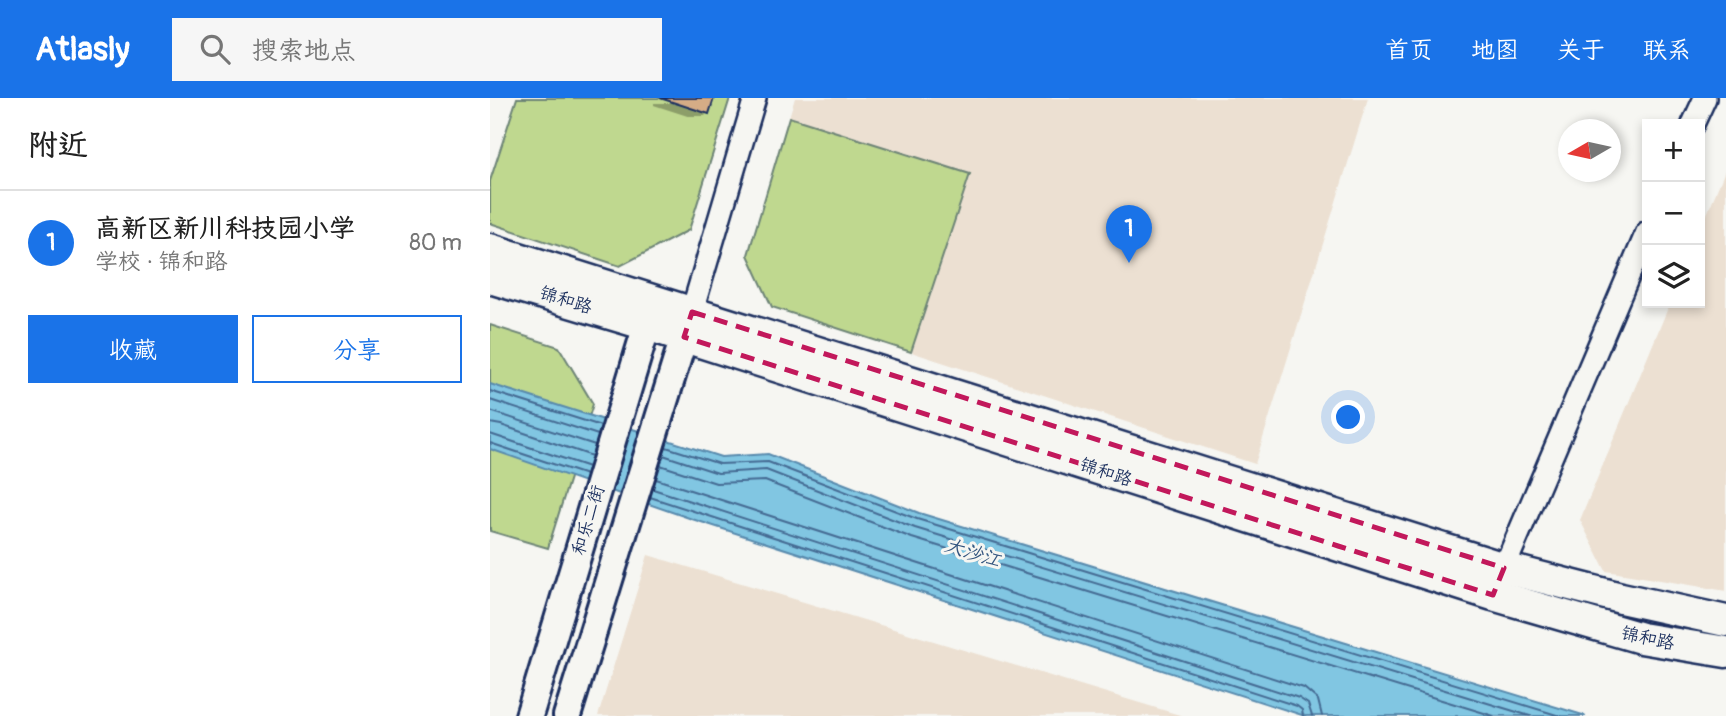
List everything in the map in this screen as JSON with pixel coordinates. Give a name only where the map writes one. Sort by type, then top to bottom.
[{"type":"main road","name":"锦和路","points":[[490,249],[688,325],[1499,581],[1641,638],[1726,652]]},
{"type":"main road","name":"锦和路","points":[[490,278],[647,325],[688,325]]},
{"type":"main road","name":"锦和路","points":[[1499,581],[1621,598],[1726,621]]},
{"type":"street","points":[[567,716],[635,500],[755,98]]},
{"type":"street","points":[[1695,119],[1704,98]]},
{"type":"street","points":[[1499,581],[1642,244]]},
{"type":"street","name":"和乐二街","points":[[528,716],[647,325]]},
{"type":"highlighted area","points":[[692,312],[1504,568],[1493,595],[684,337]]},
{"type":"shaded area","points":[[795,98],[1368,98],[1255,464],[911,352],[970,174],[789,117]]},
{"type":"shaded area","points":[[1726,168],[1726,591],[1606,571],[1580,520],[1668,308],[1705,308],[1705,219]]},
{"type":"shaded area","points":[[648,555],[1183,716],[598,716]]},
{"type":"green space","points":[[517,98],[730,98],[689,230],[620,266],[490,223],[490,181]]},
{"type":"green space","points":[[789,117],[970,174],[911,352],[772,307],[748,255]]},
{"type":"green space","points":[[490,325],[559,347],[593,404],[548,548],[490,531]]},
{"type":"water","name":"大沙江","points":[[490,384],[721,457],[768,454],[919,513],[1586,716],[1305,716],[692,519],[490,449]]},
{"type":"building","points":[[660,98],[714,98],[709,114]]},
{"type":"place","name":"高新区新川科技园小学","points":[[1129,263]]}]
